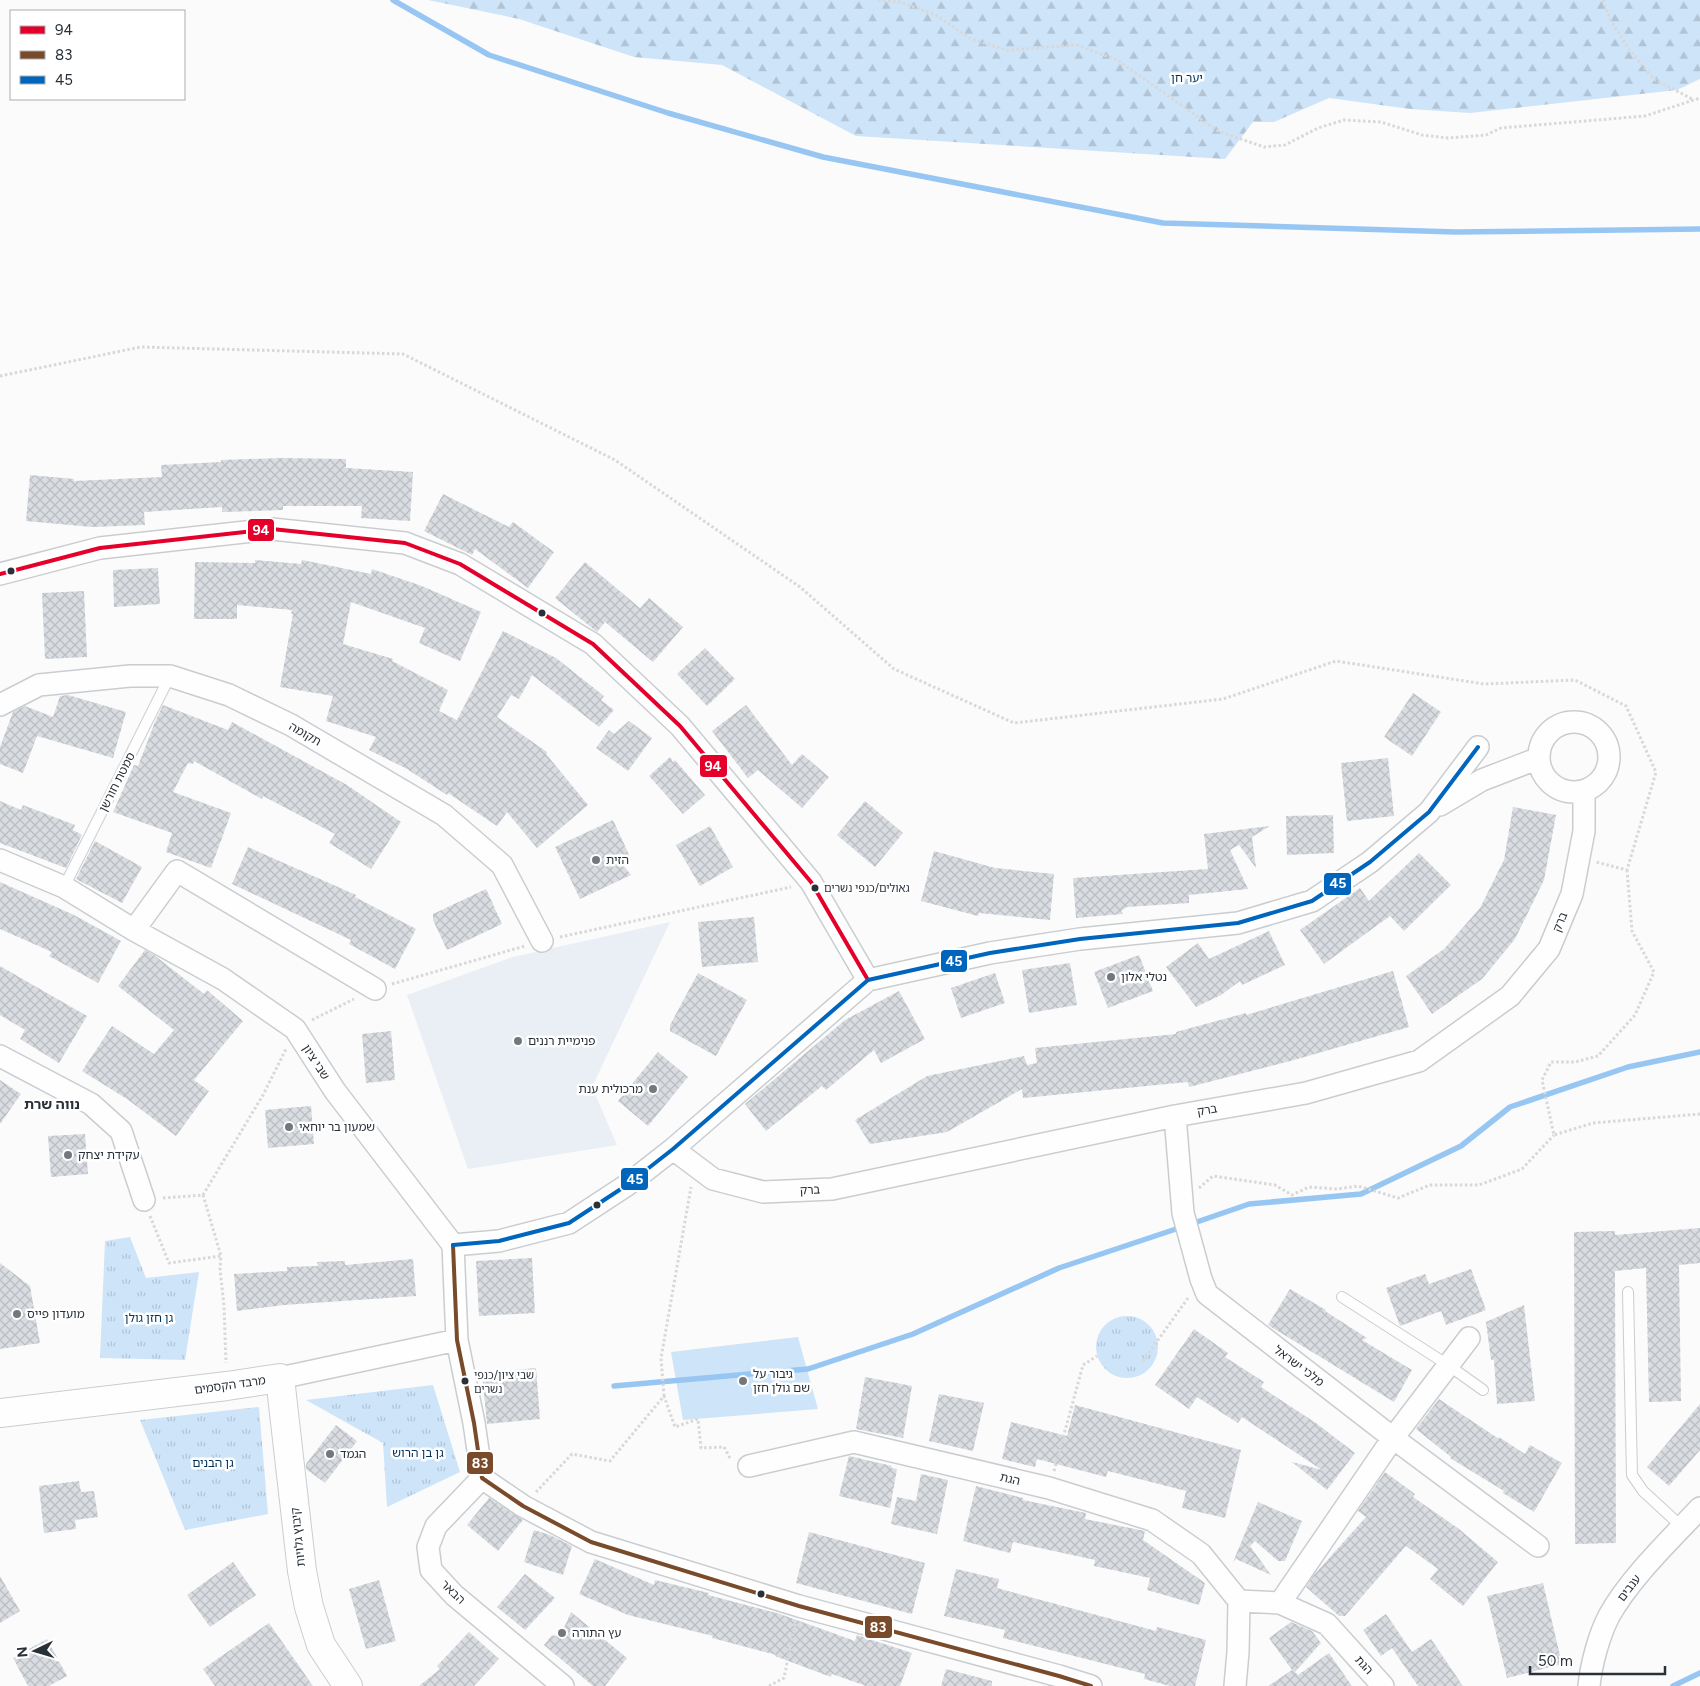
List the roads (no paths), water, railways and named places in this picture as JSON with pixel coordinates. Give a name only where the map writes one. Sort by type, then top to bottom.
[{"type":"street","points":[[0,574],[100,548],[272,529],[405,543],[460,564],[593,644],[680,726],[811,882],[868,980]]},
{"type":"street","name":"תקומה","points":[[0,705],[39,685],[130,676],[170,676],[229,695],[290,726],[444,815],[502,865],[542,941]]},
{"type":"street","points":[[1578,721],[1590,725],[1600,732],[1610,754],[1603,778],[1594,786],[1584,791],[1573,792],[1562,791],[1553,786],[1541,769],[1539,758],[1540,746],[1546,735],[1555,727],[1566,722],[1578,721]]},
{"type":"street","points":[[1429,812],[1478,748]]},
{"type":"street","points":[[1091,1686],[799,1606],[591,1542],[523,1506],[482,1478],[474,1423],[457,1340],[454,1245],[499,1241],[569,1224],[626,1185],[672,1149],[868,980],[990,952],[1080,939],[1238,923],[1312,901],[1370,862],[1429,812],[1482,780],[1539,758]]},
{"type":"street","name":"ברק","points":[[672,1149],[713,1179],[763,1192],[832,1189],[1175,1116],[1306,1093],[1418,1060],[1510,996],[1549,949],[1572,894],[1584,831],[1584,791]]},
{"type":"street","name":"שבי ציון","points":[[0,860],[64,887],[134,930],[222,979],[295,1029],[335,1091],[454,1245]]},
{"type":"street","points":[[134,930],[177,871],[375,989]]},
{"type":"street","points":[[0,1056],[90,1104],[121,1131],[144,1200]]},
{"type":"street","name":"מלכי ישראל","points":[[1175,1116],[1183,1213],[1207,1294],[1393,1438],[1538,1546]]},
{"type":"street","points":[[1280,1603],[1393,1438],[1448,1364],[1470,1338]]},
{"type":"street","name":"מרבד הקסמים","points":[[0,1413],[280,1378],[457,1340]]},
{"type":"street","name":"קיבוץ גלויות","points":[[280,1378],[302,1571],[309,1607],[321,1645],[348,1686]]},
{"type":"street","name":"הגת","points":[[749,1466],[854,1442],[1049,1488],[1152,1520],[1201,1554],[1239,1601],[1280,1603],[1327,1624],[1383,1686]]},
{"type":"street","name":"הבאר","points":[[482,1478],[436,1526],[428,1547],[431,1570],[454,1595],[563,1686]]},
{"type":"street","name":"ענבים","points":[[1589,1686],[1602,1632],[1609,1616],[1631,1584],[1700,1508]]},
{"type":"street","points":[[1234,1686],[1238,1652],[1239,1601]]},
{"type":"lane","name":"סמטת חורשן","points":[[64,887],[170,676]]},
{"type":"lane","points":[[1628,1292],[1632,1475],[1643,1491],[1682,1527]]},
{"type":"lane","points":[[1342,1297],[1448,1364],[1483,1390]]},
{"type":"waterway","points":[[393,0],[489,55],[668,113],[823,157],[1163,223],[1455,232],[1700,229]]},
{"type":"waterway","points":[[1191,1224],[1249,1204],[1361,1194],[1461,1146],[1510,1107],[1628,1067],[1700,1052]]},
{"type":"waterway","points":[[614,1386],[808,1369],[913,1334],[1059,1268],[1182,1227]]},
{"type":"waterway","points":[[1673,1686],[1700,1673]]},
{"type":"place","name":"הזית","points":[[596,860]]},
{"type":"place","name":"גאולים/כנפי נשרים","points":[[815,888]]},
{"type":"place","name":"נטלי אלון","points":[[1111,977]]},
{"type":"place","name":"פנימיית רננים","points":[[518,1041]]},
{"type":"place","name":"מרכולית ענת","points":[[653,1089]]},
{"type":"place","name":"שמעון בר יוחאי","points":[[289,1127]]},
{"type":"place","name":"עקידת יצחק","points":[[68,1155]]},
{"type":"place","name":"מועדון פייס","points":[[17,1314]]},
{"type":"place","name":"שבי ציון/כנפי נשרים","points":[[465,1381]]},
{"type":"place","name":"גיבור על שם גולן חזן","points":[[743,1381]]},
{"type":"place","name":"הגמד","points":[[330,1454]]},
{"type":"place","name":"עץ התורה","points":[[562,1633]]},
{"type":"district","name":"נווה שרת","points":[[52,1104]]},
{"type":"park label","name":"יער חן","points":[[1187,78]]},
{"type":"park label","name":"גן חזן גולן","points":[[149,1318]]},
{"type":"park label","name":"גן בן הרוש","points":[[418,1453]]},
{"type":"park label","name":"גן הבנים","points":[[213,1463]]}]
